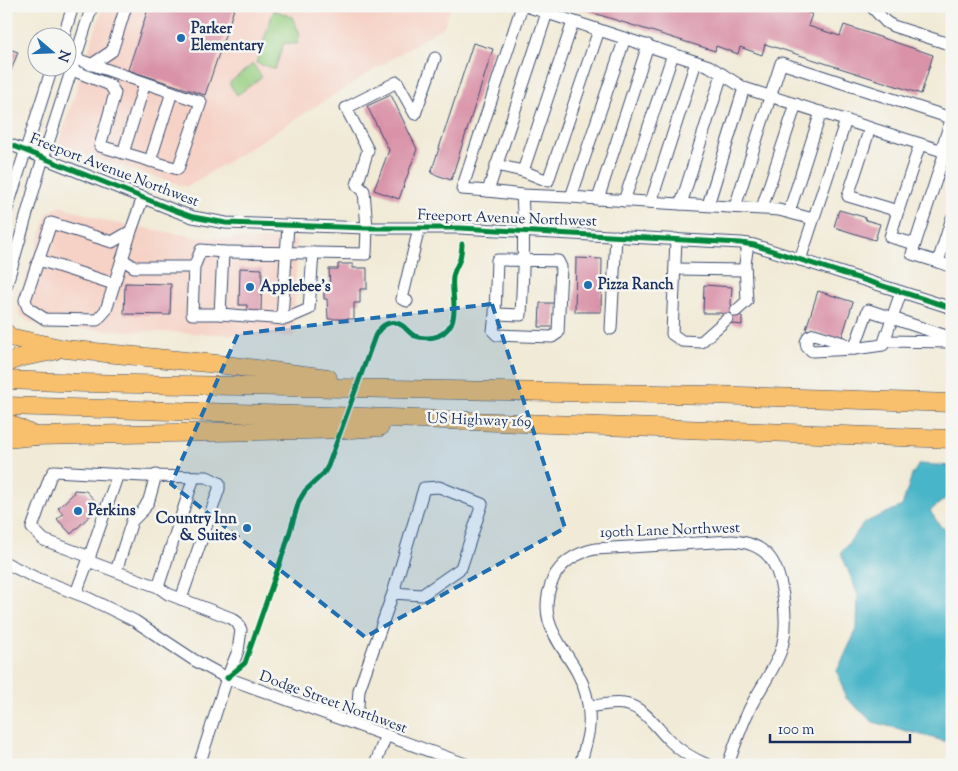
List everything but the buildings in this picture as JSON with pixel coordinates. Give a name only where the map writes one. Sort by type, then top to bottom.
[{"type":"highway","points":[[6,333],[9,337],[65,349],[217,364],[423,390]]},
{"type":"highway","points":[[6,364],[18,358],[65,349]]},
{"type":"highway","name":"US Highway 169","points":[[6,380],[423,390],[712,394],[952,403]]},
{"type":"highway","name":"US Highway 169","points":[[6,406],[952,439]]},
{"type":"highway","points":[[6,439],[36,436],[352,430],[459,421]]},
{"type":"highway","points":[[6,422],[36,436]]},
{"type":"street","points":[[66,28],[73,6]]},
{"type":"street","points":[[78,51],[92,6]]},
{"type":"street","points":[[92,65],[112,51],[126,6]]},
{"type":"street","points":[[522,6],[462,188],[522,195],[762,208],[789,212],[813,219]]},
{"type":"street","points":[[526,6],[709,66],[744,88],[946,153]]},
{"type":"street","points":[[871,6],[886,22],[893,26],[952,45]]},
{"type":"street","points":[[488,191],[547,13]]},
{"type":"street","points":[[523,171],[573,22]]},
{"type":"street","points":[[547,196],[548,181],[599,30]]},
{"type":"street","points":[[571,197],[625,38]]},
{"type":"street","points":[[598,199],[648,45]]},
{"type":"street","points":[[624,201],[673,54]]},
{"type":"street","points":[[313,253],[309,309],[286,319],[192,314],[194,267],[201,250],[366,254],[367,228],[364,191],[357,185],[368,150],[346,108],[397,82],[415,114],[435,58]]},
{"type":"street","points":[[651,202],[696,62]]},
{"type":"street","points":[[735,207],[781,63],[952,118],[946,153],[912,254],[952,267]]},
{"type":"street","points":[[78,64],[92,65],[201,102],[178,169],[100,146],[115,94],[110,85],[78,66]]},
{"type":"street","points":[[681,204],[722,74]]},
{"type":"street","points":[[6,212],[49,78]]},
{"type":"street","points":[[6,287],[70,78]]},
{"type":"street","points":[[123,153],[145,83]]},
{"type":"street","points":[[708,205],[744,88]]},
{"type":"street","points":[[150,161],[172,92]]},
{"type":"street","points":[[762,208],[796,104]]},
{"type":"street","points":[[789,212],[821,112]]},
{"type":"street","points":[[800,260],[846,120]]},
{"type":"street","points":[[870,128],[848,196],[898,211]]},
{"type":"street","name":"Freeport Avenue Northwest","points":[[6,144],[193,217],[210,221],[367,228],[460,228],[723,241],[748,244],[952,308]]},
{"type":"street","points":[[915,244],[890,237],[920,144]]},
{"type":"street","points":[[496,165],[523,171],[548,181]]},
{"type":"street","points":[[494,314],[522,315],[525,231],[522,195]]},
{"type":"street","points":[[131,231],[112,242],[51,223],[25,300],[28,308],[45,319],[97,320],[106,310],[142,197]]},
{"type":"street","points":[[938,262],[952,218]]},
{"type":"street","points":[[282,318],[288,225]]},
{"type":"street","points":[[407,301],[402,298],[419,228]]},
{"type":"street","points":[[611,329],[616,236]]},
{"type":"street","points":[[676,239],[672,334],[682,341],[701,342],[727,319]]},
{"type":"street","points":[[736,311],[747,301],[745,270],[748,244]]},
{"type":"street","points":[[220,314],[223,252]]},
{"type":"street","points":[[39,260],[114,284]]},
{"type":"street","points":[[122,260],[134,268],[194,267]]},
{"type":"street","points":[[497,260],[558,261],[561,267],[558,333],[552,337],[497,335],[493,330],[494,314],[497,260]]},
{"type":"street","points":[[675,269],[745,270]]},
{"type":"street","points":[[901,292],[892,318],[885,341],[883,345],[854,349],[868,310],[892,318],[952,338]]},
{"type":"street","points":[[885,341],[952,342]]},
{"type":"street","points":[[181,599],[219,489],[219,483],[207,477],[54,471],[50,477],[32,528],[44,540],[158,587],[168,594],[181,599],[231,618],[240,626],[238,650],[199,765]]},
{"type":"street","points":[[76,593],[118,474]]},
{"type":"street","points":[[116,571],[132,521],[144,509],[149,500],[156,475]]},
{"type":"street","points":[[158,587],[194,477]]},
{"type":"street","points":[[348,721],[358,706],[358,690],[393,593],[424,488],[439,487],[482,504],[461,568],[422,595],[393,593]]},
{"type":"street","name":"190th Lane Northwest","points":[[580,765],[591,717],[582,681],[555,637],[550,625],[547,611],[548,598],[550,586],[555,575],[567,561],[580,553],[595,548],[745,541],[765,552],[777,568],[784,601],[786,627],[780,652],[745,718],[728,765]]},
{"type":"street","name":"Dodge Street Northwest","points":[[6,563],[135,621],[194,660],[227,678],[468,765]]},
{"type":"street","points":[[589,707],[615,703],[633,706],[642,711],[678,748],[708,765]]},
{"type":"street","points":[[375,765],[386,735]]},
{"type":"highlighted area","points":[[492,304],[565,528],[365,637],[171,484],[238,334]]},
{"type":"shaded area","points":[[103,6],[451,6],[444,26],[187,187],[58,146]]},
{"type":"shaded area","points":[[61,206],[109,222],[202,238],[297,240],[294,337],[54,328],[30,322],[20,315],[18,303],[48,212]]},
{"type":"green space","points":[[274,10],[292,17],[300,34],[297,44],[284,43],[275,69],[256,63]]},
{"type":"green space","points":[[253,64],[262,77],[237,95],[229,83]]},
{"type":"water","points":[[919,464],[952,466],[952,493],[930,511],[941,527],[952,531],[952,743],[873,722],[846,698],[837,671],[857,629],[858,595],[841,553],[864,523],[902,506],[912,475]]},
{"type":"cycle path","points":[[6,143],[176,211],[193,217],[226,223],[367,228],[460,228],[741,243],[754,245],[952,308]]},
{"type":"cycle path","points":[[227,678],[245,663],[285,548],[299,501],[305,491],[324,473],[328,466],[375,336],[383,326],[390,323],[399,324],[413,335],[420,337],[435,337],[446,331],[453,317],[453,277],[460,259],[462,244]]},
{"type":"place","name":"Parker Elementary","points":[[181,38]]},
{"type":"place","name":"Pizza Ranch","points":[[588,285]]},
{"type":"place","name":"Applebee's","points":[[250,287]]},
{"type":"place","name":"Perkins","points":[[78,511]]},
{"type":"place","name":"Country Inn & Suites","points":[[247,528]]}]
